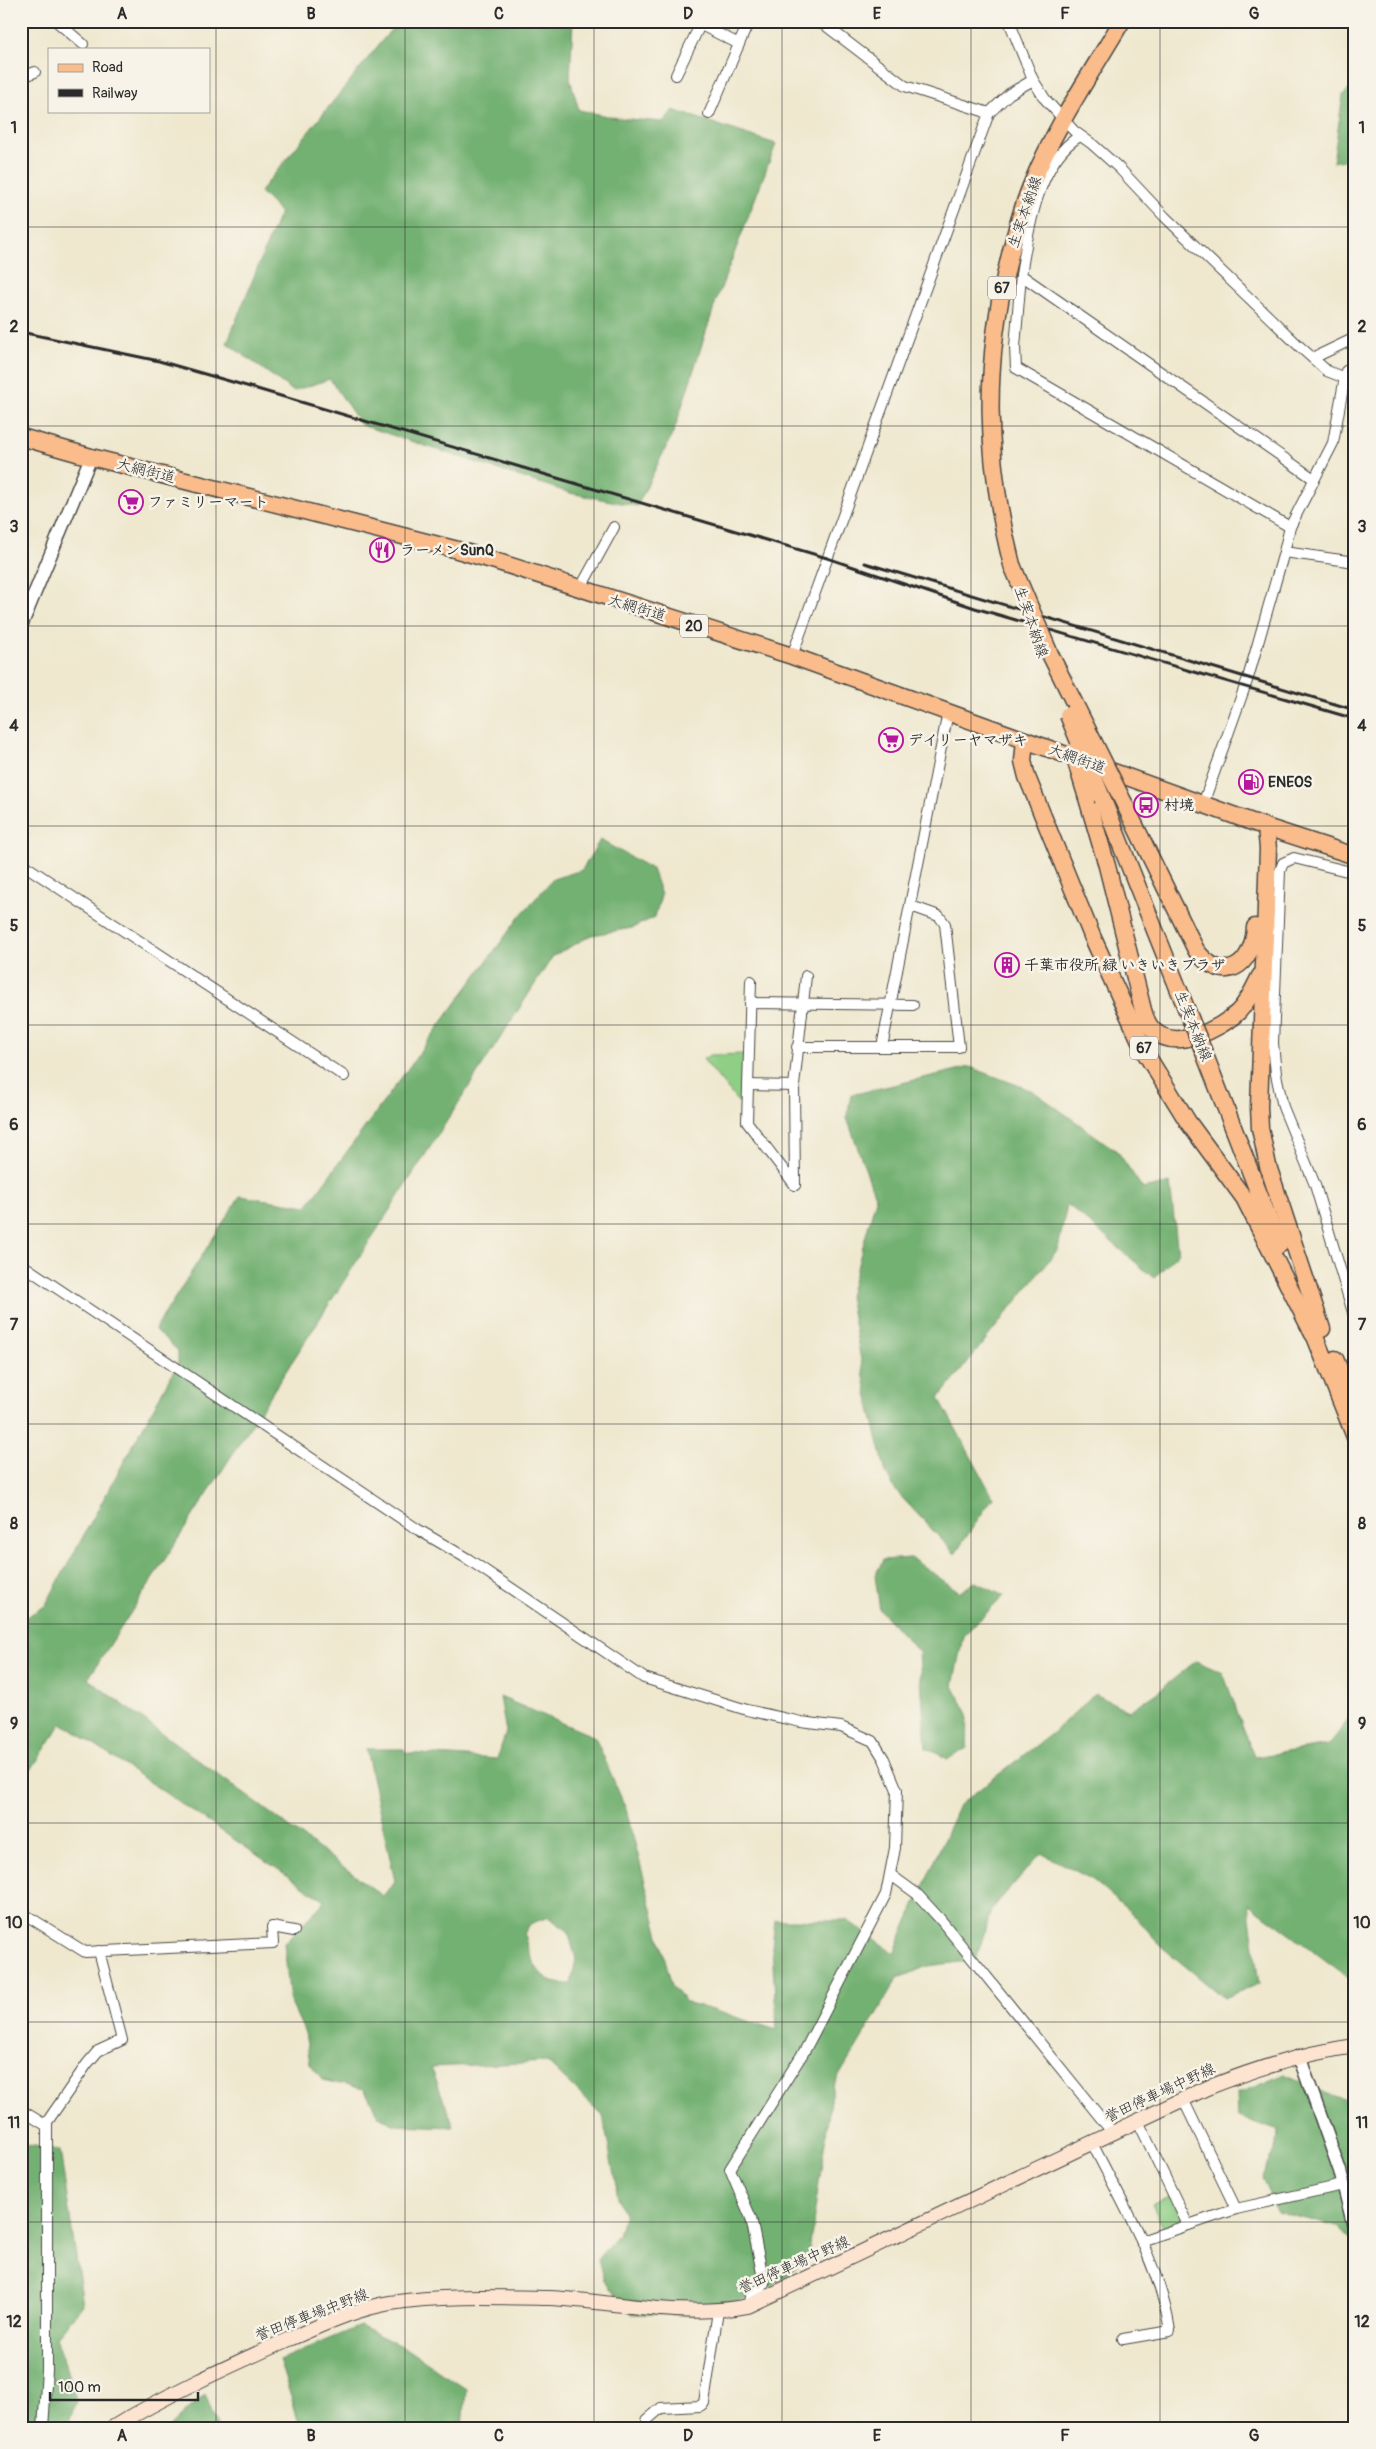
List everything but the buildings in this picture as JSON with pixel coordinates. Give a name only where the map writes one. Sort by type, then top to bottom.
[{"type":"main road","name":"生実本納線","points":[[1122,21],[1063,120],[1031,186],[1014,238],[1001,293],[990,384],[990,424],[1002,525],[1032,631],[1056,689],[1095,799],[1190,1018],[1267,1211],[1318,1331],[1355,1406]]},
{"type":"main road","name":"大網街道","points":[[21,437],[90,457],[454,549],[792,656],[1266,827],[1355,856]]},
{"type":"main road","points":[[1012,565],[1049,652],[1196,950],[1209,965],[1225,970],[1239,965],[1246,959],[1254,940],[1257,846],[1266,827]]},
{"type":"main road","name":"67","points":[[1024,740],[1024,761],[1027,777],[1092,936],[1146,1054],[1188,1122],[1244,1198],[1318,1331]]},
{"type":"main road","name":"67","points":[[1095,799],[1114,894],[1142,1010],[1154,1031],[1160,1035],[1180,1039],[1207,1032],[1239,1011],[1251,995],[1262,972]]},
{"type":"main road","name":"67","points":[[1266,827],[1268,848],[1262,972],[1260,1128],[1268,1166],[1318,1331]]},
{"type":"main road","name":"生実本納線","points":[[1318,1331],[1355,1437]]},
{"type":"main road","name":"誉田停車場中野線","points":[[112,2428],[194,2382],[237,2362],[336,2319],[388,2303],[415,2300],[524,2298],[574,2300],[688,2311],[748,2306],[1183,2099],[1255,2069],[1299,2056],[1355,2046]]},
{"type":"street","points":[[56,21],[82,44]]},
{"type":"street","points":[[709,114],[749,21]]},
{"type":"street","points":[[813,21],[825,25],[905,86],[989,113]]},
{"type":"street","points":[[1009,21],[1033,80],[1063,120],[1119,168],[1165,217],[1327,370],[1343,379],[1355,382]]},
{"type":"street","points":[[676,75],[696,23],[739,44]]},
{"type":"street","points":[[21,78],[34,72]]},
{"type":"street","points":[[792,656],[989,113],[1009,94],[1033,80]]},
{"type":"street","points":[[1080,136],[1063,148],[1043,186],[1028,233],[1021,275],[1015,347],[1016,368],[1290,527]]},
{"type":"street","points":[[1021,275],[1314,479]]},
{"type":"street","points":[[1314,358],[1355,338]]},
{"type":"street","points":[[1203,804],[1248,678],[1290,527],[1333,443],[1338,425],[1343,379],[1346,371],[1355,366]]},
{"type":"street","points":[[21,626],[90,457]]},
{"type":"street","points":[[580,590],[614,527]]},
{"type":"street","points":[[1284,552],[1355,562]]},
{"type":"street","points":[[882,1047],[948,712]]},
{"type":"street","points":[[1355,873],[1294,858],[1288,859],[1283,863],[1280,871],[1273,1043],[1276,1074],[1283,1107],[1315,1185],[1355,1319]]},
{"type":"street","points":[[21,863],[344,1076]]},
{"type":"street","points":[[797,1047],[958,1047],[945,924],[939,916],[911,906]]},
{"type":"street","points":[[751,982],[747,1122],[795,1185],[794,1086],[806,976]]},
{"type":"street","points":[[750,1003],[913,1005]]},
{"type":"street","points":[[748,1085],[794,1086]]},
{"type":"street","points":[[21,1264],[417,1529],[468,1559],[644,1678],[747,1710],[801,1722],[841,1727],[873,1741],[884,1759],[897,1790],[891,1875],[886,1894],[809,2042],[730,2168],[751,2218],[764,2283],[760,2289],[751,2293],[748,2306]]},
{"type":"street","points":[[891,1875],[918,1894],[940,1919],[1113,2133]]},
{"type":"street","points":[[21,1912],[85,1952],[273,1944],[272,1927],[294,1931]]},
{"type":"street","points":[[43,2428],[47,2370],[47,2122],[86,2064],[98,2051],[122,2040],[99,1952]]},
{"type":"street","points":[[1299,2056],[1344,2185],[1355,2231]]},
{"type":"street","points":[[1183,2099],[1236,2210]]},
{"type":"street","points":[[21,2110],[47,2126]]},
{"type":"street","points":[[1138,2121],[1188,2225]]},
{"type":"street","points":[[1092,2143],[1141,2241],[1166,2306],[1170,2331],[1123,2339]]},
{"type":"street","points":[[1141,2241],[1236,2210],[1344,2185]]},
{"type":"street","points":[[646,2420],[661,2408],[700,2406],[704,2404],[718,2310]]},
{"type":"green space","points":[[398,21],[573,21],[570,79],[579,110],[617,118],[663,122],[673,110],[776,144],[716,301],[674,431],[637,506],[570,493],[361,425],[330,379],[293,391],[227,343],[280,212],[260,192]]},
{"type":"green space","points":[[1355,84],[1355,158],[1333,162],[1343,95]]},
{"type":"green space","points":[[600,840],[652,869],[661,895],[655,917],[632,928],[592,935],[553,956],[88,1679],[383,1896],[395,1881],[366,1749],[404,1749],[405,1753],[497,1759],[506,1732],[500,1697],[595,1737],[626,1809],[672,1986],[686,2002],[777,2030],[772,1947],[775,1920],[847,1920],[894,1953],[959,1805],[1051,1734],[1095,1694],[1129,1711],[1155,1694],[1196,1661],[1223,1673],[1254,1757],[1329,1745],[1355,1711],[1355,1982],[1248,1903],[1259,1984],[1224,1998],[1162,1947],[1136,1917],[1093,1880],[1041,1853],[991,1910],[976,1960],[928,1966],[898,1978],[833,2086],[808,2258],[764,2292],[696,2315],[632,2314],[604,2281],[598,2260],[618,2235],[624,2215],[618,2197],[603,2116],[547,2062],[431,2067],[454,2127],[395,2125],[379,2116],[364,2089],[322,2080],[310,2063],[305,2033],[290,2001],[284,1943],[325,1901],[62,1723],[21,1785],[21,1620],[45,1606],[178,1363],[178,1351],[155,1329],[240,1196],[307,1206],[520,916],[553,879],[582,870]],"holes":[[[548,1917],[568,1931],[576,1959],[571,1984],[560,1984],[551,1981],[538,1970],[533,1962],[524,1934],[530,1924]]]},
{"type":"green space","points":[[745,1054],[744,1101],[738,1102],[703,1059],[710,1055]]},
{"type":"green space","points":[[970,1067],[1033,1091],[1118,1152],[1143,1189],[1170,1183],[1178,1254],[1154,1278],[1067,1204],[1058,1249],[939,1398],[993,1497],[955,1554],[895,1490],[886,1473],[870,1408],[849,1296],[876,1199],[847,1118],[851,1095]]},
{"type":"green space","points":[[911,1558],[960,1592],[975,1582],[1004,1596],[963,1636],[953,1686],[968,1714],[967,1748],[948,1759],[926,1748],[919,1652],[880,1610],[875,1576],[883,1560]]},
{"type":"green space","points":[[1285,2074],[1334,2097],[1355,2103],[1355,2245],[1337,2227],[1278,2212],[1262,2178],[1277,2146],[1278,2131],[1238,2117],[1237,2094]]},
{"type":"green space","points":[[21,2144],[60,2150],[83,2305],[56,2337],[77,2402],[66,2428],[21,2428],[23,2292]]},
{"type":"green space","points":[[1172,2195],[1183,2220],[1163,2227],[1152,2204]]},
{"type":"green space","points":[[360,2326],[405,2348],[466,2389],[463,2428],[301,2428],[279,2360]]},
{"type":"green space","points":[[205,2394],[218,2428],[169,2428]]},
{"type":"railway","points":[[21,332],[159,361],[257,389],[827,558],[975,608],[1355,719]]},
{"type":"railway","points":[[865,563],[1355,710]]},
{"type":"place","name":"ファミリーマート","points":[[131,502]]},
{"type":"place","name":"ラーメンSunQ","points":[[382,550]]},
{"type":"place","name":"デイリーヤマザキ","points":[[891,740]]},
{"type":"place","name":"ENEOS","points":[[1251,782]]},
{"type":"place","name":"村境","points":[[1146,805]]},
{"type":"place","name":"千葉市役所 緑 いきいきプラザ","points":[[1007,965]]}]
